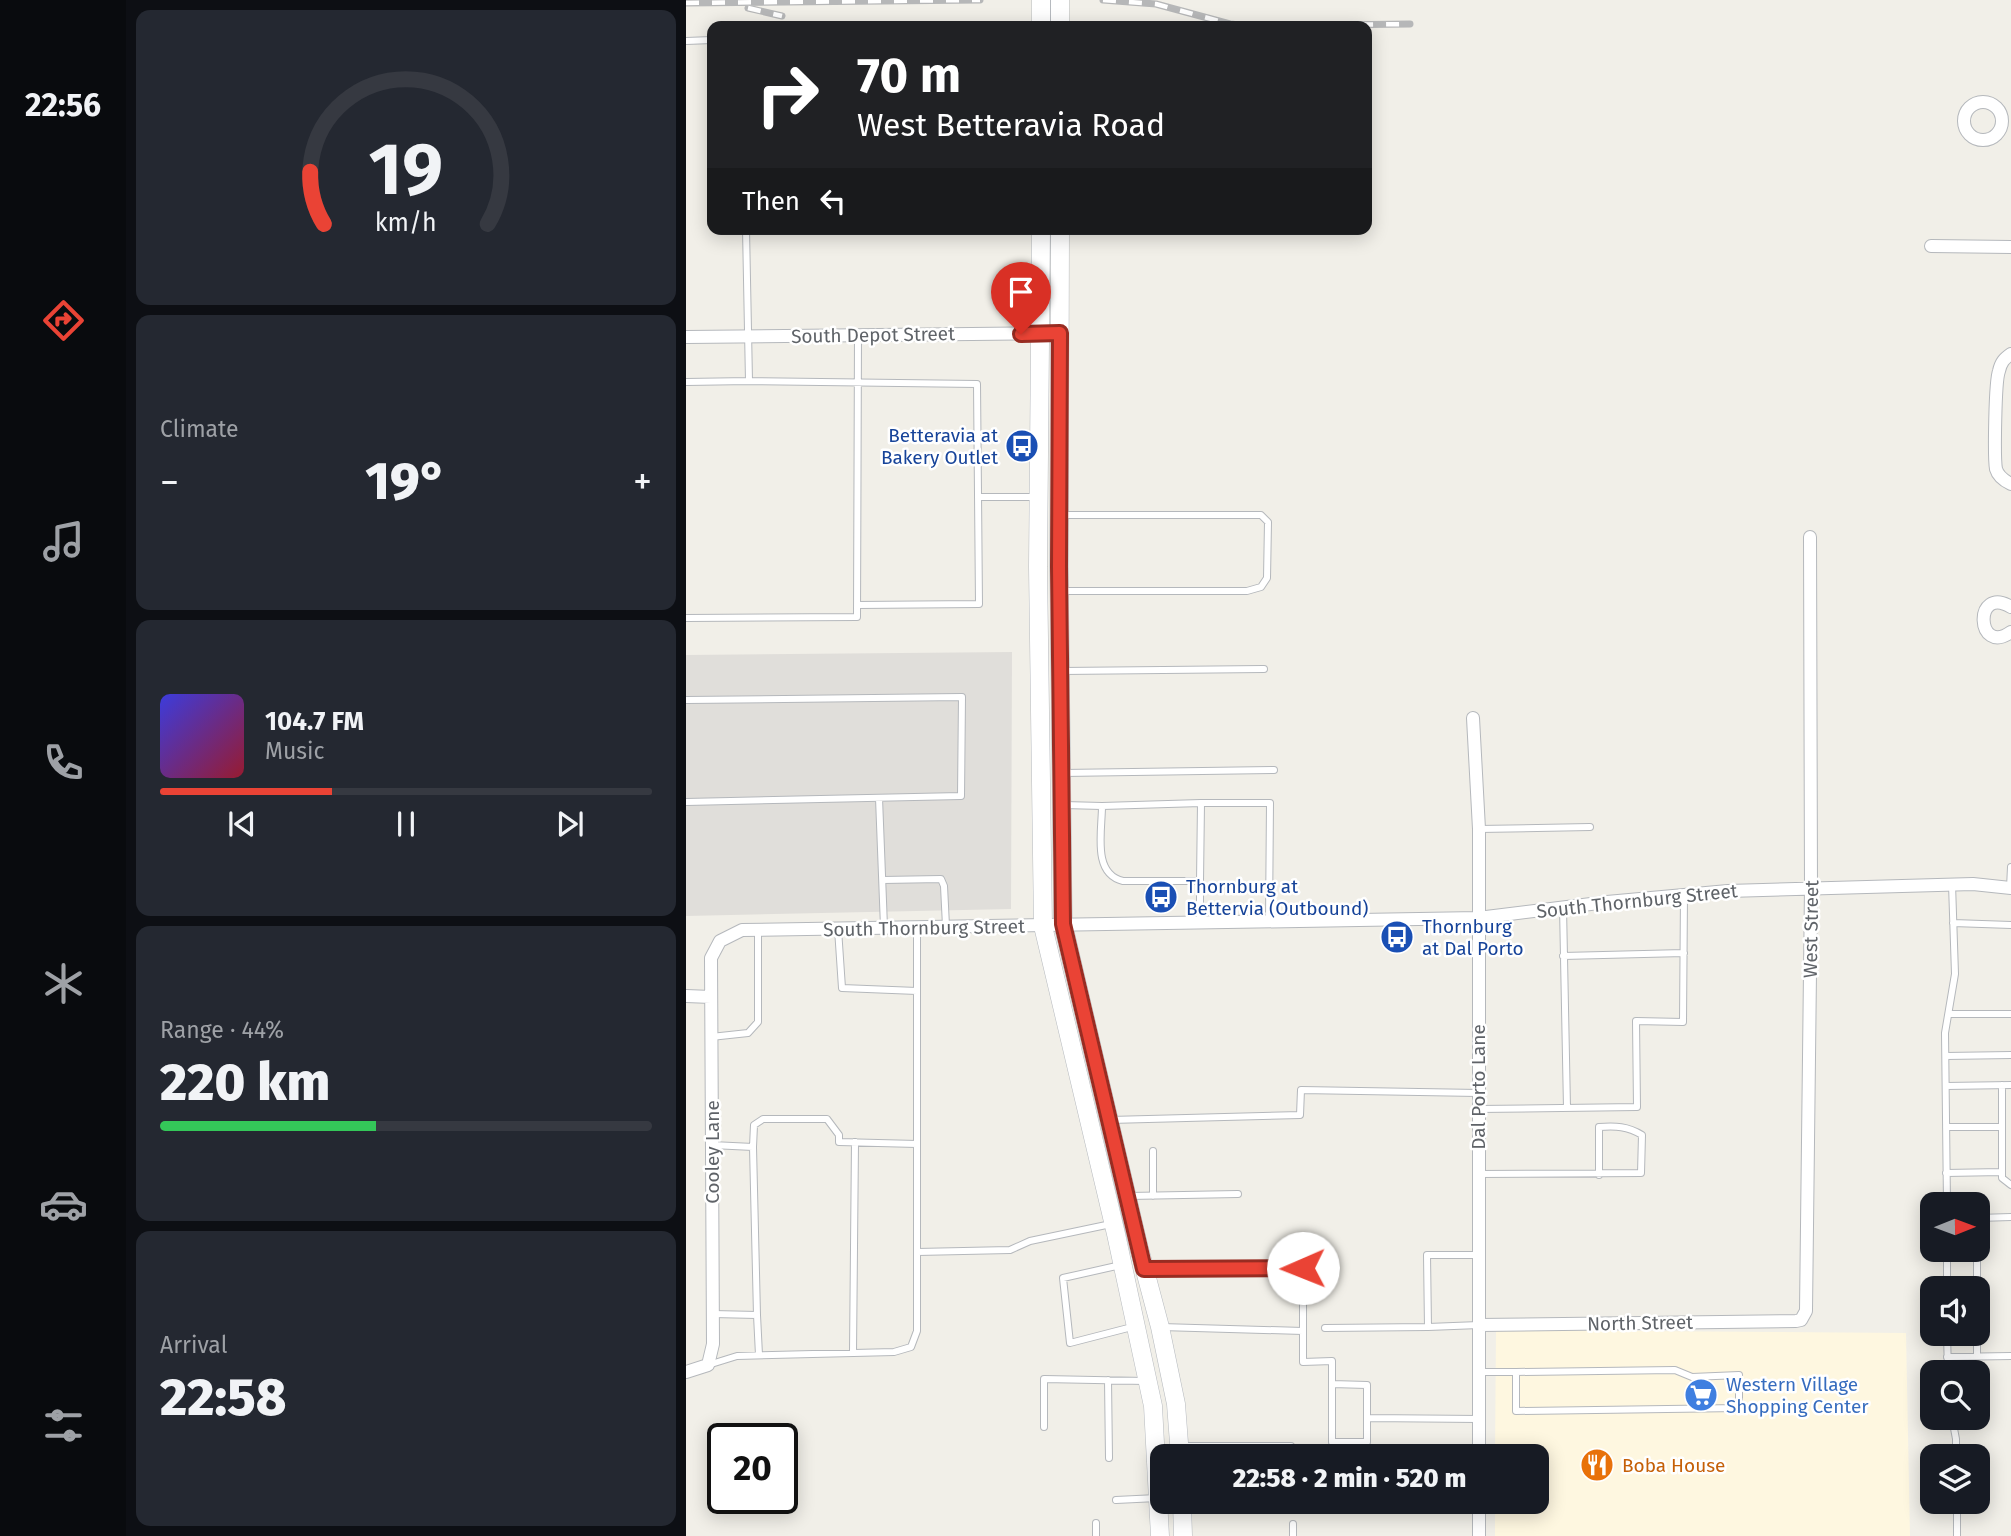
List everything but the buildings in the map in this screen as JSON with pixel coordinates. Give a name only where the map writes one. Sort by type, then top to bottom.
[{"type":"main road","points":[[1041,0],[1041,21]]},
{"type":"main road","points":[[1060,0],[1060,21]]},
{"type":"main road","points":[[1041,235],[1038,567],[1043,926],[1123,1265],[1147,1381],[1156,1444]]},
{"type":"main road","points":[[1060,235],[1059,591],[1063,924],[1108,1120],[1160,1327],[1176,1404],[1179,1444]]},
{"type":"main road","points":[[1159,1514],[1160,1536]]},
{"type":"main road","points":[[1182,1514],[1183,1536]]},
{"type":"street","points":[[2000,112],[2011,104]]},
{"type":"street","points":[[1931,246],[2011,247]]},
{"type":"street","name":"South Depot Street","points":[[686,337],[1060,333]]},
{"type":"street","points":[[2011,354],[2003,359],[1997,373],[1996,414],[1996,470],[2003,480],[2011,484]]},
{"type":"street","name":"West Street","points":[[1801,1320],[1806,1311],[1811,888],[1810,537]]},
{"type":"street","points":[[2011,607],[1996,603],[1986,609],[1982,618],[1984,627],[1991,635],[2003,637],[2011,632]]},
{"type":"street","name":"Dal Porto Lane","points":[[1473,718],[1479,829],[1479,1444]]},
{"type":"street","name":"South Thornburg Street","points":[[720,941],[742,930],[1478,918],[1684,895],[1952,884],[2011,888]]},
{"type":"street","name":"Cooley Lane","points":[[708,1365],[713,1344],[711,958],[720,941]]},
{"type":"street","points":[[686,996],[711,997]]},
{"type":"street","name":"North Street","points":[[1479,1325],[1801,1320]]},
{"type":"street","points":[[686,1372],[708,1365]]},
{"type":"street","points":[[1479,1514],[1479,1536]]},
{"type":"lane","points":[[686,41],[707,40]]},
{"type":"lane","points":[[746,235],[749,382]]},
{"type":"lane","points":[[686,618],[857,617],[858,335]]},
{"type":"lane","points":[[686,382],[977,384],[979,604],[857,605]]},
{"type":"lane","points":[[978,497],[1039,497]]},
{"type":"lane","points":[[1059,515],[1261,515],[1268,522],[1267,578],[1261,587],[1248,591],[1059,591]]},
{"type":"lane","points":[[1060,671],[1264,668]]},
{"type":"lane","points":[[686,700],[962,697],[961,796],[686,802]]},
{"type":"lane","points":[[1062,774],[1274,770]]},
{"type":"lane","points":[[879,798],[884,929]]},
{"type":"lane","points":[[1200,921],[1201,803]]},
{"type":"lane","points":[[1062,805],[1270,803],[1269,920]]},
{"type":"lane","points":[[1102,806],[1103,865],[1111,877],[1123,881],[1200,881]]},
{"type":"lane","points":[[1479,829],[1590,827]]},
{"type":"lane","points":[[2011,867],[2011,888]]},
{"type":"lane","points":[[883,880],[941,878],[944,886],[946,928]]},
{"type":"lane","points":[[1947,1192],[1945,1033],[1955,974],[1952,884]]},
{"type":"lane","points":[[1478,1109],[1637,1107],[1636,1021],[1683,1022],[1684,895]]},
{"type":"lane","points":[[1563,907],[1567,1108]]},
{"type":"lane","points":[[1953,923],[2011,925]]},
{"type":"lane","points":[[708,1365],[737,1356],[894,1352],[911,1347],[917,1331],[917,928]]},
{"type":"lane","points":[[838,929],[842,988],[917,991]]},
{"type":"lane","points":[[711,1037],[748,1032],[758,1022],[758,930]]},
{"type":"lane","points":[[1563,956],[1684,953]]},
{"type":"lane","points":[[1949,1014],[2011,1014]]},
{"type":"lane","points":[[1946,1056],[2011,1055]]},
{"type":"lane","points":[[2002,1085],[2002,1178],[2011,1185]]},
{"type":"lane","points":[[1946,1086],[2011,1085]]},
{"type":"lane","points":[[1108,1120],[1300,1115],[1301,1090],[1478,1093]]},
{"type":"lane","points":[[758,1355],[754,1125],[763,1119],[828,1119],[839,1135],[839,1142],[917,1144]]},
{"type":"lane","points":[[1478,1174],[1599,1175],[1642,1173],[1642,1135],[1631,1128],[1599,1127],[1599,1175]]},
{"type":"lane","points":[[1946,1127],[2002,1127]]},
{"type":"lane","points":[[853,1353],[855,1142]]},
{"type":"lane","points":[[712,1144],[753,1147]]},
{"type":"lane","points":[[1153,1151],[1153,1196]]},
{"type":"lane","points":[[1946,1173],[2002,1172]]},
{"type":"lane","points":[[1127,1196],[1238,1194]]},
{"type":"lane","points":[[1990,1218],[2011,1217]]},
{"type":"lane","points":[[917,1252],[1010,1250],[1030,1241],[1113,1223]]},
{"type":"lane","points":[[1428,1327],[1427,1255],[1479,1255]]},
{"type":"lane","points":[[1123,1265],[1063,1278],[1070,1343],[1136,1326]]},
{"type":"lane","points":[[1144,1269],[1303,1268],[1303,1362],[1332,1361],[1332,1384],[1332,1442],[1367,1442],[1367,1385],[1332,1384]]},
{"type":"lane","points":[[713,1314],[757,1315]]},
{"type":"lane","points":[[1325,1328],[1479,1325]]},
{"type":"lane","points":[[1160,1327],[1303,1331]]},
{"type":"lane","points":[[1947,1346],[1947,1360]]},
{"type":"lane","points":[[1977,1346],[1977,1356]]},
{"type":"lane","points":[[1947,1356],[2011,1356]]},
{"type":"lane","points":[[1479,1372],[1675,1370],[1692,1377],[1739,1375],[1739,1408],[1516,1411],[1516,1373]]},
{"type":"lane","points":[[1044,1427],[1044,1379],[1147,1381]]},
{"type":"lane","points":[[1108,1380],[1109,1458]]},
{"type":"lane","points":[[1367,1418],[1479,1419]]},
{"type":"lane","points":[[1115,1500],[1150,1498]]},
{"type":"lane","points":[[1956,1514],[1957,1536]]},
{"type":"lane","points":[[1096,1523],[1096,1536]]},
{"type":"lane","points":[[1293,1524],[1293,1536]]},
{"type":"shaded area","points":[[1012,652],[1011,909],[686,916],[686,655]]},
{"type":"shaded area","name":"Western Village Shopping Center","points":[[1496,1330],[1906,1333],[1910,1536],[1495,1536],[1495,1514],[1549,1514],[1549,1444],[1495,1444]]},
{"type":"railway","points":[[686,3],[980,0]]},
{"type":"railway","points":[[1103,0],[1156,4],[1219,21]]},
{"type":"railway","points":[[748,8],[782,16]]},
{"type":"railway","points":[[1372,24],[1410,24]]},
{"type":"place","name":"Betteravia at Bakery Outlet","points":[[1022,446]]},
{"type":"place","name":"Thornburg at Bettervia (Outbound)","points":[[1161,897]]},
{"type":"place","name":"Thornburg at Dal Porto","points":[[1397,937]]},
{"type":"place","name":"Western Village Shopping Center","points":[[1701,1395]]},
{"type":"place","name":"Boba House","points":[[1597,1465]]},
{"type":"route","points":[[1021,334],[1060,333],[1059,567],[1063,924],[1144,1269],[1303,1268]]}]
